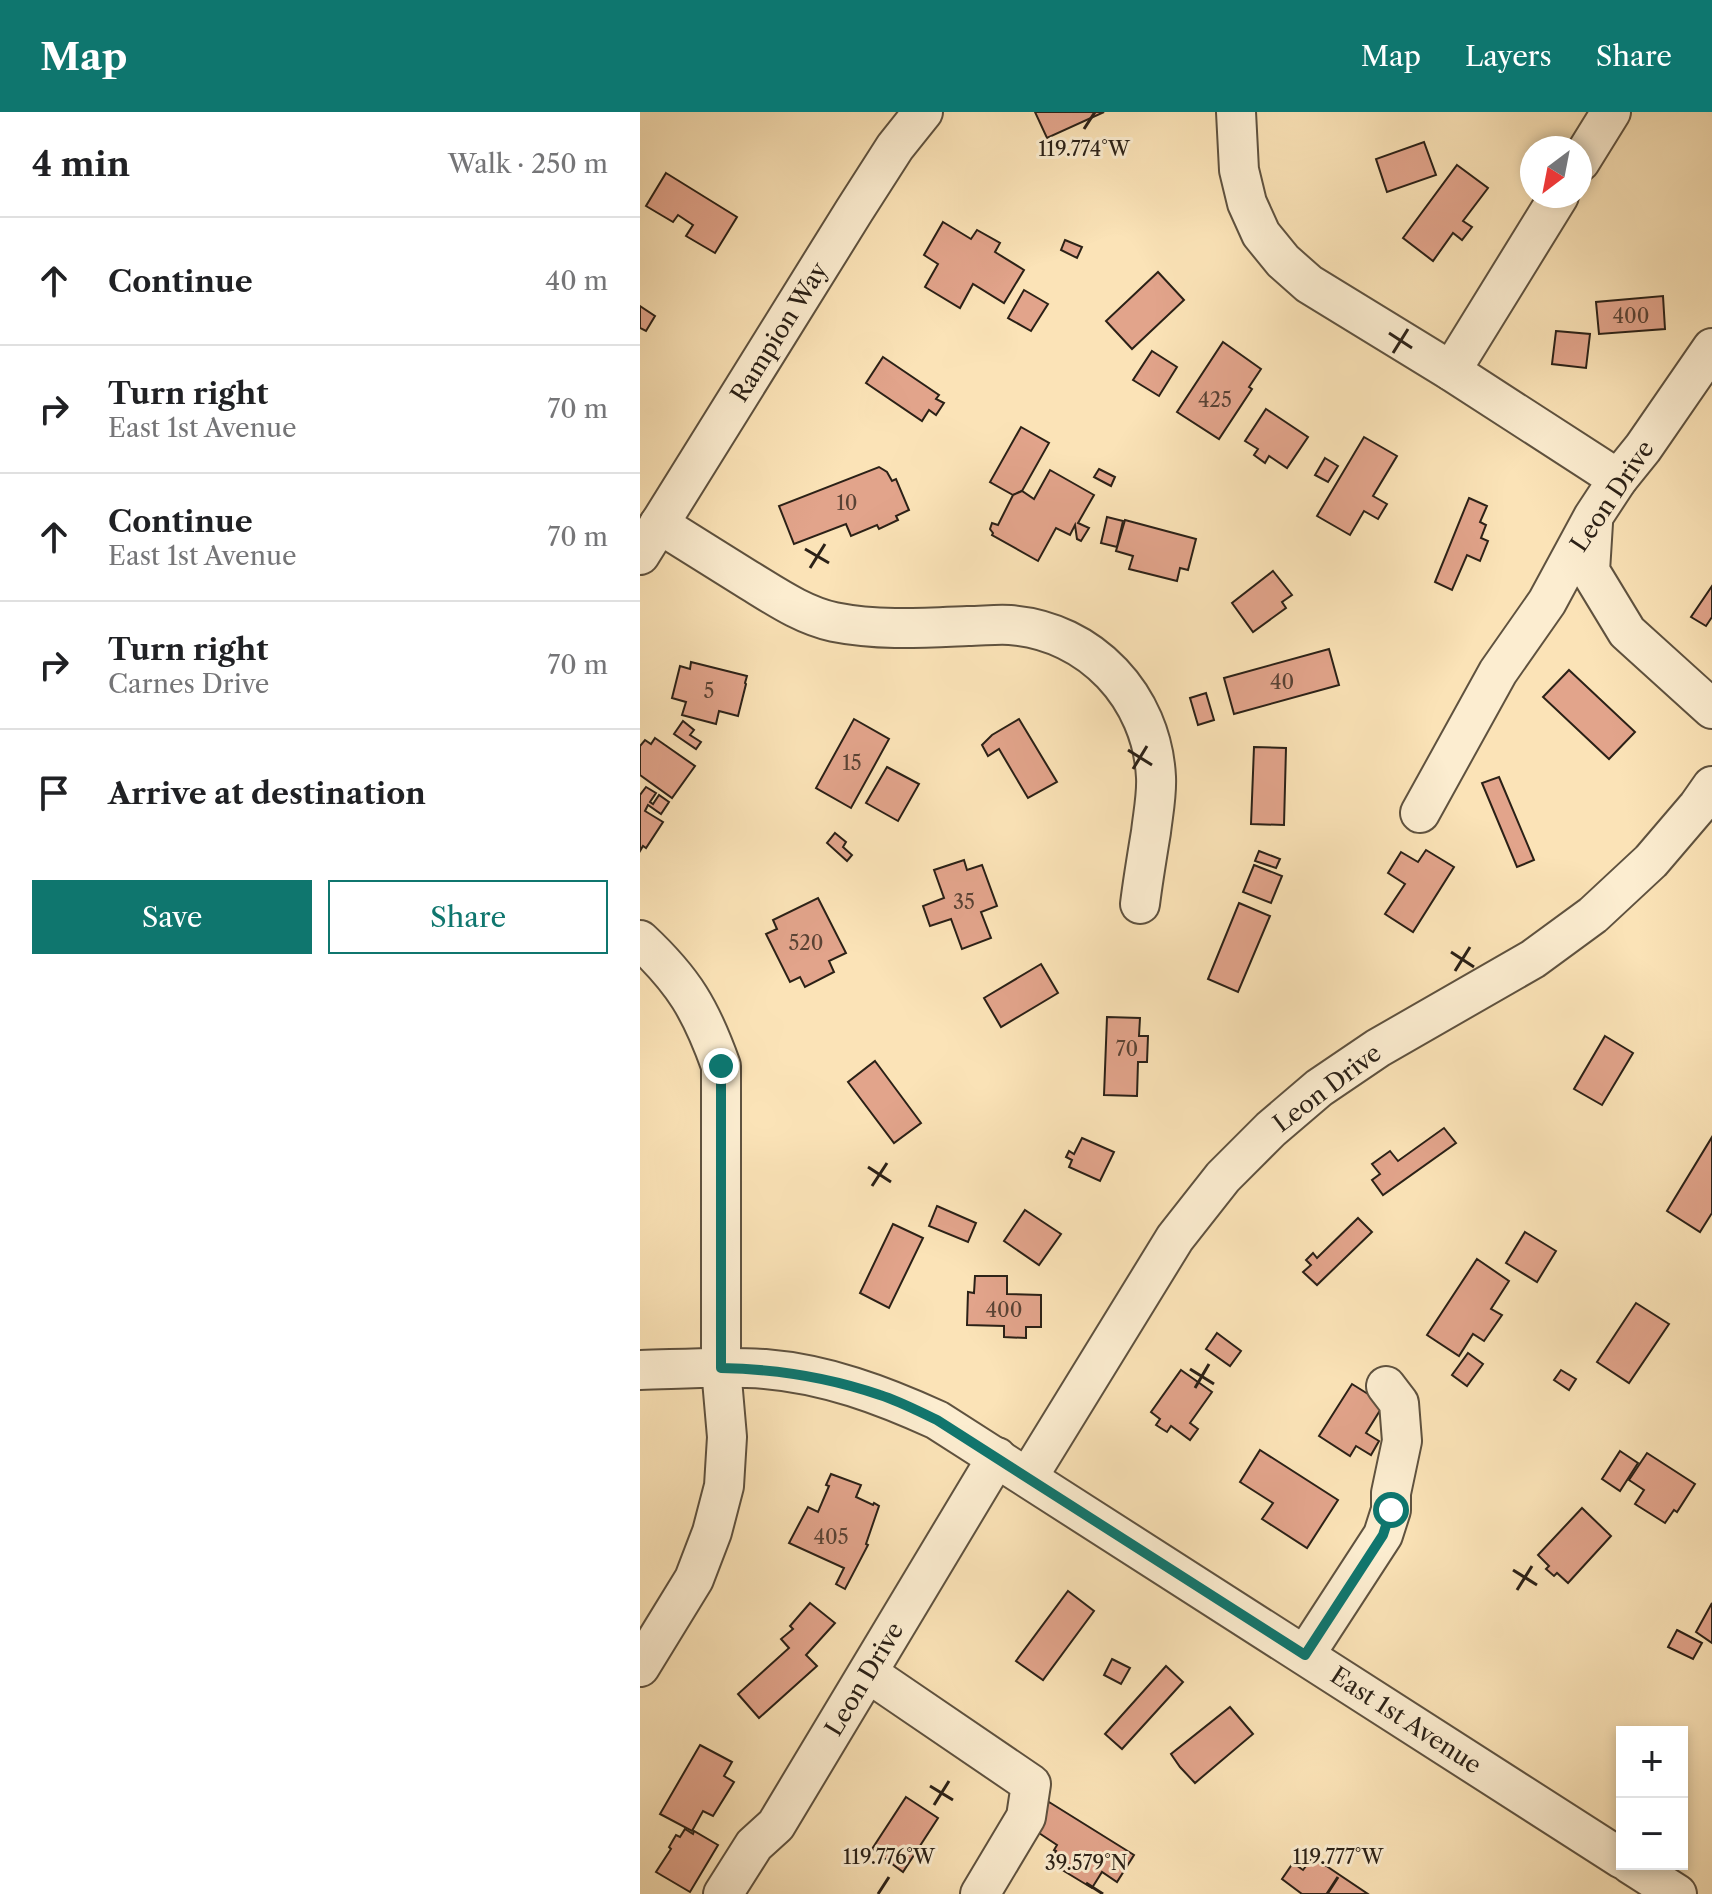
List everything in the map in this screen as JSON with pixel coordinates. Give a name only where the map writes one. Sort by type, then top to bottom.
[{"type":"street","name":"Rampion Way","points":[[650,540],[854,211],[895,147],[923,112]]},
{"type":"street","points":[[1236,112],[1239,170],[1247,203],[1261,234],[1283,261],[1309,284],[1618,479]]},
{"type":"street","points":[[1592,143],[1611,112]]},
{"type":"street","points":[[1451,371],[1552,208]]},
{"type":"street","name":"Leon Drive","points":[[1420,813],[1498,672],[1547,602],[1593,517],[1712,348]]},
{"type":"street","points":[[1593,517],[1590,571],[1627,632],[1712,709]]},
{"type":"street","points":[[650,540],[830,621],[885,629],[1009,625],[1041,630],[1073,643],[1098,659],[1123,684],[1140,711],[1152,744],[1157,779],[1140,904]]},
{"type":"street","name":"Leon Drive","points":[[723,1894],[754,1845],[776,1825],[868,1673],[1175,1238],[1223,1177],[1261,1138],[1319,1088],[1378,1048],[1533,959],[1593,915],[1651,861],[1712,786]]},
{"type":"street","points":[[640,940],[665,963],[688,994],[707,1027],[721,1066],[721,1368],[727,1437],[724,1486],[712,1532],[694,1579],[640,1667]]},
{"type":"street","name":"East 1st Avenue","points":[[640,1370],[767,1369],[814,1377],[883,1396],[937,1420],[1616,1855]]},
{"type":"street","points":[[1305,1655],[1383,1535],[1391,1510],[1391,1493],[1402,1441],[1399,1403],[1386,1386]]},
{"type":"street","points":[[868,1673],[1031,1784],[1026,1817],[980,1894]]},
{"type":"street","points":[[1639,1870],[1677,1894]]},
{"type":"building","points":[[1035,112],[1104,112],[1047,138]]},
{"type":"building","points":[[1424,142],[1436,175],[1387,192],[1376,159]]},
{"type":"building","points":[[1457,165],[1488,188],[1463,221],[1472,227],[1462,240],[1453,233],[1433,261],[1403,238]]},
{"type":"building","points":[[666,173],[737,217],[715,253],[686,236],[693,225],[678,215],[673,222],[646,206]]},
{"type":"building","points":[[943,222],[971,239],[977,230],[1000,243],[995,252],[1024,270],[1004,303],[973,284],[960,308],[925,287],[938,264],[924,255]]},
{"type":"building","points":[[1065,240],[1082,247],[1077,258],[1061,250]]},
{"type":"building","points":[[1158,272],[1184,300],[1132,349],[1106,321]]},
{"type":"building","points":[[1024,290],[1048,304],[1031,331],[1008,318]]},
{"type":"building","points":[[1663,296],[1665,329],[1599,334],[1596,302]]},
{"type":"building","points":[[640,306],[655,316],[646,331],[640,328]]},
{"type":"building","points":[[1556,331],[1590,334],[1586,368],[1552,364]]},
{"type":"building","points":[[1223,342],[1261,369],[1249,387],[1252,389],[1219,439],[1177,412]]},
{"type":"building","points":[[1152,351],[1177,367],[1159,396],[1133,380]]},
{"type":"building","points":[[883,357],[939,395],[936,399],[944,403],[936,415],[929,410],[922,421],[866,383]]},
{"type":"building","points":[[1266,409],[1308,437],[1287,468],[1269,456],[1265,463],[1254,455],[1258,449],[1245,441]]},
{"type":"building","points":[[1021,427],[1049,443],[1022,491],[1013,495],[990,482]]},
{"type":"building","points":[[1364,437],[1397,456],[1373,496],[1387,504],[1378,519],[1364,511],[1350,535],[1317,516]]},
{"type":"building","points":[[1325,458],[1338,466],[1328,482],[1315,475]]},
{"type":"building","points":[[879,467],[887,472],[892,481],[896,479],[909,510],[896,516],[898,520],[851,536],[846,524],[794,544],[779,506]]},
{"type":"building","points":[[1099,469],[1115,477],[1111,486],[1094,477]]},
{"type":"building","points":[[1050,470],[1094,495],[1078,523],[1089,528],[1081,541],[1077,539],[1075,525],[1070,535],[1056,528],[1038,561],[992,535],[990,529],[992,523],[998,525],[1013,495],[1022,491],[1034,499]]},
{"type":"building","points":[[1469,498],[1487,506],[1480,522],[1486,525],[1481,538],[1488,541],[1480,561],[1467,555],[1452,590],[1435,582]]},
{"type":"building","points":[[1107,517],[1123,521],[1117,547],[1101,543]]},
{"type":"building","points":[[1125,520],[1196,539],[1188,570],[1180,568],[1177,581],[1129,569],[1133,556],[1116,551]]},
{"type":"building","points":[[1273,571],[1292,595],[1282,602],[1286,608],[1253,632],[1232,603]]},
{"type":"building","points":[[1712,586],[1712,617],[1706,626],[1691,617]]},
{"type":"building","points":[[1329,649],[1339,685],[1234,714],[1224,678]]},
{"type":"building","points":[[691,662],[747,676],[738,716],[719,711],[716,724],[682,715],[686,702],[672,698],[680,666],[690,669]]},
{"type":"building","points":[[1569,670],[1635,732],[1609,759],[1543,697]]},
{"type":"building","points":[[1206,693],[1214,720],[1198,725],[1190,698]]},
{"type":"building","points":[[854,719],[889,739],[851,808],[816,788]]},
{"type":"building","points":[[1019,719],[1057,782],[1028,798],[999,749],[988,756],[982,745],[992,735]]},
{"type":"building","points":[[683,721],[694,730],[690,735],[701,742],[696,749],[674,734]]},
{"type":"building","points":[[655,738],[695,766],[672,798],[640,775],[640,746],[645,740],[651,744]]},
{"type":"building","points":[[1254,747],[1286,748],[1284,825],[1251,824]]},
{"type":"building","points":[[887,767],[919,784],[898,821],[866,803]]},
{"type":"building","points":[[1499,777],[1534,860],[1517,867],[1482,783]]},
{"type":"building","points":[[646,787],[656,793],[650,802],[653,804],[659,795],[669,802],[661,814],[648,805],[645,811],[663,822],[646,848],[643,846],[640,851],[640,795]]},
{"type":"building","points":[[835,833],[846,842],[843,847],[852,855],[847,861],[827,843]]},
{"type":"building","points":[[1426,850],[1454,867],[1413,932],[1385,914],[1405,884],[1388,873],[1401,852],[1418,862]]},
{"type":"building","points":[[1259,851],[1280,859],[1276,868],[1255,861]]},
{"type":"building","points":[[964,860],[967,870],[982,865],[997,906],[981,912],[991,938],[962,949],[951,919],[930,926],[923,906],[944,898],[934,870]]},
{"type":"building","points":[[1254,865],[1282,876],[1271,903],[1243,892]]},
{"type":"building","points":[[818,898],[846,953],[829,961],[834,972],[805,987],[800,977],[790,982],[766,934],[777,929],[773,920]]},
{"type":"building","points":[[1239,903],[1270,916],[1238,992],[1208,979]]},
{"type":"building","points":[[1041,964],[1058,993],[1001,1027],[984,998]]},
{"type":"building","points":[[1107,1017],[1140,1018],[1139,1036],[1148,1036],[1147,1062],[1138,1062],[1137,1096],[1104,1095]]},
{"type":"building","points":[[1605,1036],[1633,1053],[1602,1105],[1574,1089]]},
{"type":"building","points":[[875,1061],[921,1123],[894,1143],[848,1082]]},
{"type":"building","points":[[1444,1128],[1456,1143],[1383,1195],[1372,1180],[1380,1174],[1372,1164],[1390,1151],[1398,1161]]},
{"type":"building","points":[[1712,1137],[1712,1213],[1700,1232],[1667,1211]]},
{"type":"building","points":[[1082,1138],[1114,1152],[1100,1181],[1069,1167],[1072,1160],[1066,1157],[1069,1151],[1074,1154]]},
{"type":"building","points":[[937,1206],[976,1223],[968,1242],[929,1226]]},
{"type":"building","points":[[1025,1210],[1061,1234],[1039,1265],[1004,1241]]},
{"type":"building","points":[[1358,1218],[1372,1232],[1317,1285],[1303,1272],[1311,1265],[1306,1260],[1313,1253],[1317,1258]]},
{"type":"building","points":[[893,1224],[923,1238],[889,1308],[860,1293]]},
{"type":"building","points":[[1525,1232],[1556,1251],[1537,1282],[1506,1263]]},
{"type":"building","points":[[1477,1259],[1509,1281],[1491,1309],[1502,1315],[1484,1341],[1473,1334],[1459,1356],[1427,1335]]},
{"type":"building","points":[[975,1276],[1007,1276],[1007,1294],[1041,1295],[1041,1327],[1026,1327],[1026,1338],[1004,1337],[1004,1326],[967,1325],[968,1292],[974,1293]]},
{"type":"building","points":[[1636,1303],[1669,1324],[1629,1383],[1597,1362]]},
{"type":"building","points":[[1217,1333],[1241,1351],[1230,1366],[1206,1349]]},
{"type":"building","points":[[1468,1353],[1483,1364],[1467,1386],[1452,1375]]},
{"type":"building","points":[[1181,1370],[1212,1392],[1190,1423],[1198,1429],[1190,1440],[1171,1426],[1167,1432],[1156,1425],[1160,1419],[1151,1412]]},
{"type":"building","points":[[1561,1370],[1576,1379],[1569,1390],[1554,1380]]},
{"type":"building","points":[[1352,1384],[1384,1404],[1366,1433],[1379,1441],[1371,1455],[1356,1446],[1350,1456],[1319,1436]]},
{"type":"building","points":[[1260,1450],[1338,1500],[1307,1548],[1262,1519],[1273,1503],[1240,1482]]},
{"type":"building","points":[[1620,1451],[1638,1463],[1620,1491],[1602,1479]]},
{"type":"building","points":[[1647,1453],[1695,1484],[1677,1512],[1674,1510],[1665,1523],[1635,1504],[1644,1490],[1629,1480]]},
{"type":"building","points":[[831,1474],[861,1485],[856,1497],[879,1506],[868,1545],[845,1589],[836,1584],[844,1568],[789,1543],[808,1507],[818,1512]]},
{"type":"building","points":[[1582,1508],[1611,1536],[1568,1583],[1557,1573],[1554,1576],[1546,1569],[1549,1566],[1538,1555]]},
{"type":"building","points":[[1068,1591],[1094,1611],[1043,1680],[1016,1661]]},
{"type":"building","points":[[810,1603],[835,1623],[806,1655],[817,1666],[759,1718],[738,1694],[789,1648],[781,1639],[793,1629],[790,1626]]},
{"type":"building","points":[[1712,1603],[1712,1643],[1696,1632]]},
{"type":"building","points":[[1677,1630],[1702,1643],[1693,1659],[1668,1647]]},
{"type":"building","points":[[1112,1659],[1130,1668],[1121,1684],[1104,1675]]},
{"type":"building","points":[[1166,1666],[1183,1682],[1122,1749],[1105,1734]]},
{"type":"building","points":[[1230,1707],[1253,1734],[1195,1783],[1171,1754]]},
{"type":"building","points":[[700,1745],[732,1762],[724,1776],[734,1782],[713,1816],[703,1811],[692,1831],[660,1814]]},
{"type":"building","points":[[906,1797],[938,1818],[903,1872],[872,1849]]},
{"type":"building","points":[[1049,1802],[1134,1855],[1117,1882],[1102,1872],[1092,1888],[1049,1862],[1057,1845],[1033,1829]]},
{"type":"building","points":[[685,1829],[718,1845],[690,1892],[656,1872],[676,1835],[680,1837]]},
{"type":"building","points":[[1313,1857],[1368,1894],[1302,1894],[1282,1879],[1293,1863],[1303,1870]]},
{"type":"route","points":[[721,1066],[721,1368],[767,1369],[829,1380],[883,1396],[937,1420],[1305,1655],[1383,1535],[1391,1510]]}]
